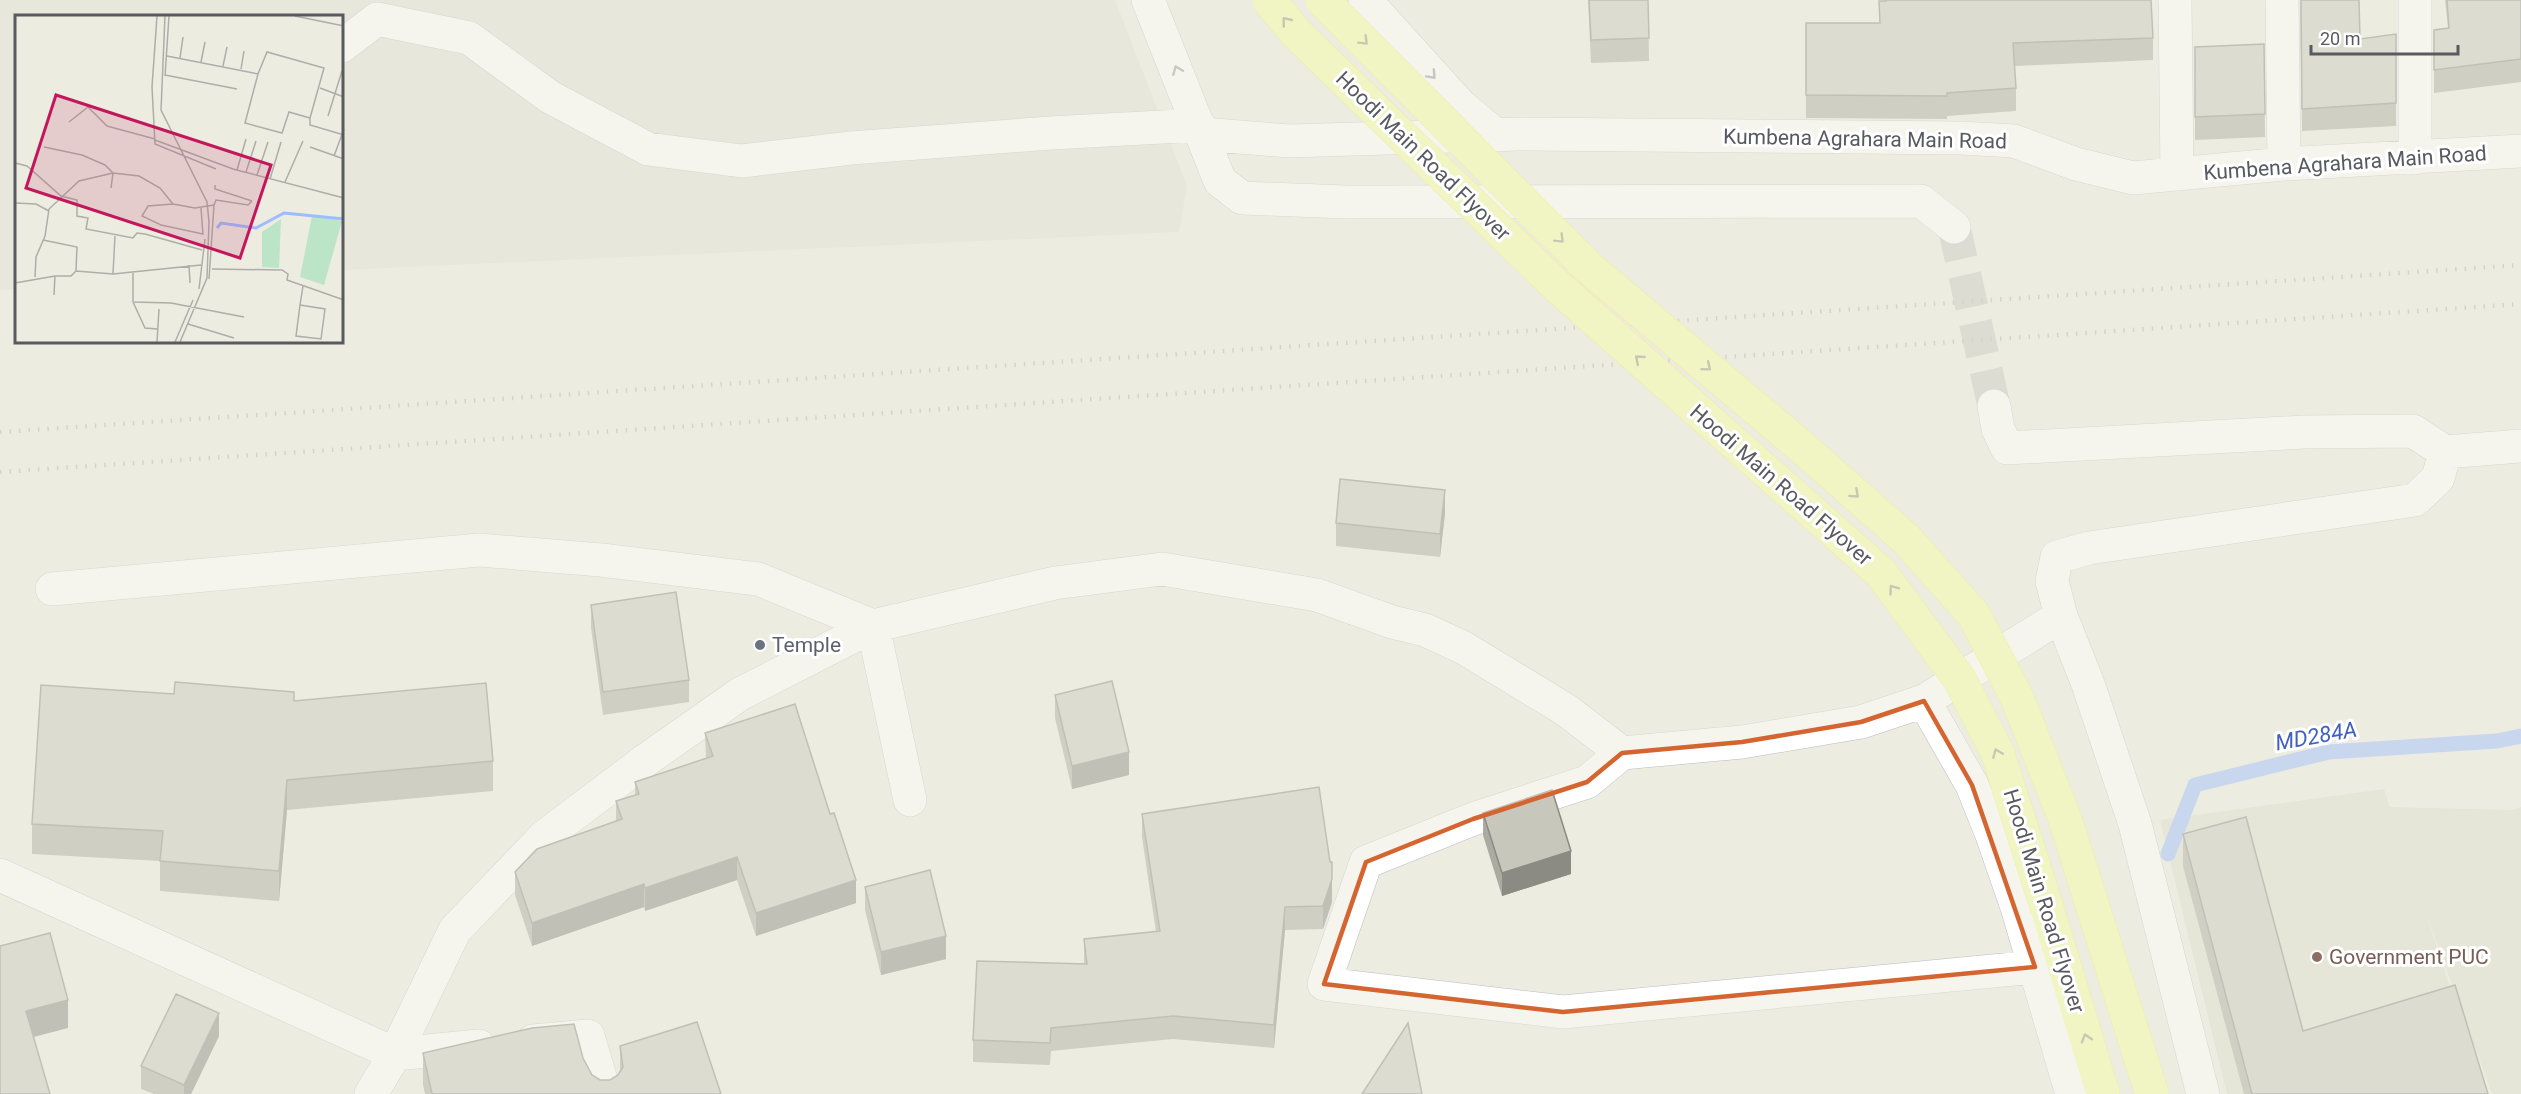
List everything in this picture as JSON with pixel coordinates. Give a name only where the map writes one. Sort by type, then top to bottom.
[{"type":"main road","name":"Hoodi Main Road Flyover","points":[[1269,0],[1295,32],[1557,286],[1881,573],[1960,680],[1998,754],[2103,1094]]},
{"type":"main road","name":"Hoodi Main Road Flyover","points":[[1322,0],[1588,267],[1804,449],[1906,539],[1974,615],[2018,700],[2065,819],[2152,1094]]},
{"type":"street","points":[[1148,0],[1220,181],[1242,198],[1345,202],[1921,201],[1954,227]]},
{"type":"street","points":[[1365,0],[1461,106],[1496,135]]},
{"type":"street","points":[[2175,0],[2177,174]]},
{"type":"street","points":[[2282,0],[2284,164]]},
{"type":"street","points":[[2415,0],[2415,158]]},
{"type":"street","name":"Kumbena Agrahara Main Road","points":[[344,45],[377,20],[469,38],[550,97],[648,149],[742,161],[851,148],[1051,133],[1201,130],[1289,141],[1496,135],[2014,141],[2076,164],[2133,178],[2284,164],[2521,151]]},
{"type":"street","points":[[1994,406],[1998,429],[2007,448],[2304,432],[2413,431],[2445,452],[2521,446]]},
{"type":"street","points":[[2204,1094],[2135,824],[2088,684],[2061,616],[2052,581],[2057,557],[2089,548],[2415,500],[2438,478],[2445,452]]},
{"type":"street","points":[[52,589],[479,550],[601,560],[758,579],[873,626]]},
{"type":"street","points":[[371,1094],[395,1054],[455,930],[545,836],[646,760],[740,694],[873,626],[1055,583],[1162,568],[1307,593],[1392,622],[1425,630],[1464,648],[1566,710],[1622,753]]},
{"type":"street","points":[[2035,967],[1563,1012],[1324,984],[1366,862],[1473,819],[1587,782],[1622,753],[1742,742],[1862,722],[1924,701],[2061,616]]},
{"type":"street","points":[[873,626],[910,800]]},
{"type":"street","points":[[1924,701],[1972,785],[2006,876],[2072,1094]]},
{"type":"street","points":[[0,875],[395,1054],[588,1036],[605,1094]]},
{"type":"highlighted area","points":[[1924,701],[1972,785],[2035,967],[1563,1012],[1324,984],[1366,862],[1473,819],[1587,782],[1622,753],[1742,742],[1861,722]]},
{"type":"shaded area","points":[[0,0],[1115,0],[1187,186],[1179,232],[344,270],[344,15],[15,15],[15,289],[0,290]]},
{"type":"shaded area","name":"Government PUC","points":[[2384,789],[2390,807],[2512,810],[2521,807],[2521,1094],[2492,1094],[2425,911],[2486,1094],[2227,1094],[2160,820]]},
{"type":"building","points":[[1589,0],[1648,0],[1649,38],[1591,40]]},
{"type":"building","points":[[2151,0],[2153,38],[2013,43],[2016,88],[1947,93],[1947,96],[1806,95],[1806,23],[1880,23],[1879,1]]},
{"type":"building","points":[[2301,0],[2359,0],[2360,39],[2396,34],[2396,103],[2302,109]]},
{"type":"building","points":[[2447,0],[2521,0],[2521,59],[2434,70],[2434,30],[2449,28]]},
{"type":"building","points":[[2264,44],[2265,114],[2195,117],[2195,47]]},
{"type":"building","points":[[1340,479],[1445,490],[1440,534],[1336,523]]},
{"type":"building","points":[[676,592],[689,680],[603,692],[591,605]]},
{"type":"building","points":[[1112,681],[1129,752],[1072,766],[1055,695]]},
{"type":"building","points":[[175,682],[294,692],[294,701],[486,683],[493,761],[287,780],[279,871],[160,861],[163,831],[32,824],[41,685],[174,694]]},
{"type":"building","points":[[795,704],[830,814],[834,813],[856,880],[756,913],[737,857],[645,888],[644,884],[532,923],[515,872],[537,849],[622,819],[616,801],[639,794],[635,782],[713,756],[705,733]]},
{"type":"building","points":[[1319,787],[1330,862],[1332,862],[1332,879],[1323,906],[1285,907],[1274,1025],[1173,1016],[1051,1028],[1050,1043],[973,1040],[977,961],[1087,964],[1084,939],[1160,931],[1142,814]]},
{"type":"building","points":[[1552,790],[1571,851],[1502,873],[1483,813]]},
{"type":"building","points":[[2246,817],[2303,1031],[2455,985],[2488,1094],[2252,1094],[2183,834]]},
{"type":"building","points":[[930,870],[946,936],[881,952],[865,887]]},
{"type":"building","points":[[50,933],[68,1000],[26,1011],[50,1094],[0,1094],[0,946]]},
{"type":"building","points":[[176,994],[219,1013],[184,1085],[141,1066]]},
{"type":"building","points":[[697,1022],[721,1094],[432,1094],[423,1053],[532,1028],[574,1024],[583,1058],[592,1075],[600,1080],[610,1080],[618,1075],[623,1067],[620,1046]]},
{"type":"building","points":[[1408,1023],[1422,1094],[1362,1094]]},
{"type":"waterway","name":"MD284A","points":[[2168,854],[2195,785],[2329,752],[2497,741],[2521,736]]},
{"type":"tunnel","points":[[1954,227],[1994,406]]},
{"type":"railway","points":[[0,432],[2521,265]]},
{"type":"railway","points":[[0,472],[2521,304]]},
{"type":"place","name":"Temple","points":[[760,645]]},
{"type":"place","name":"Government PUC","points":[[2317,957]]}]
